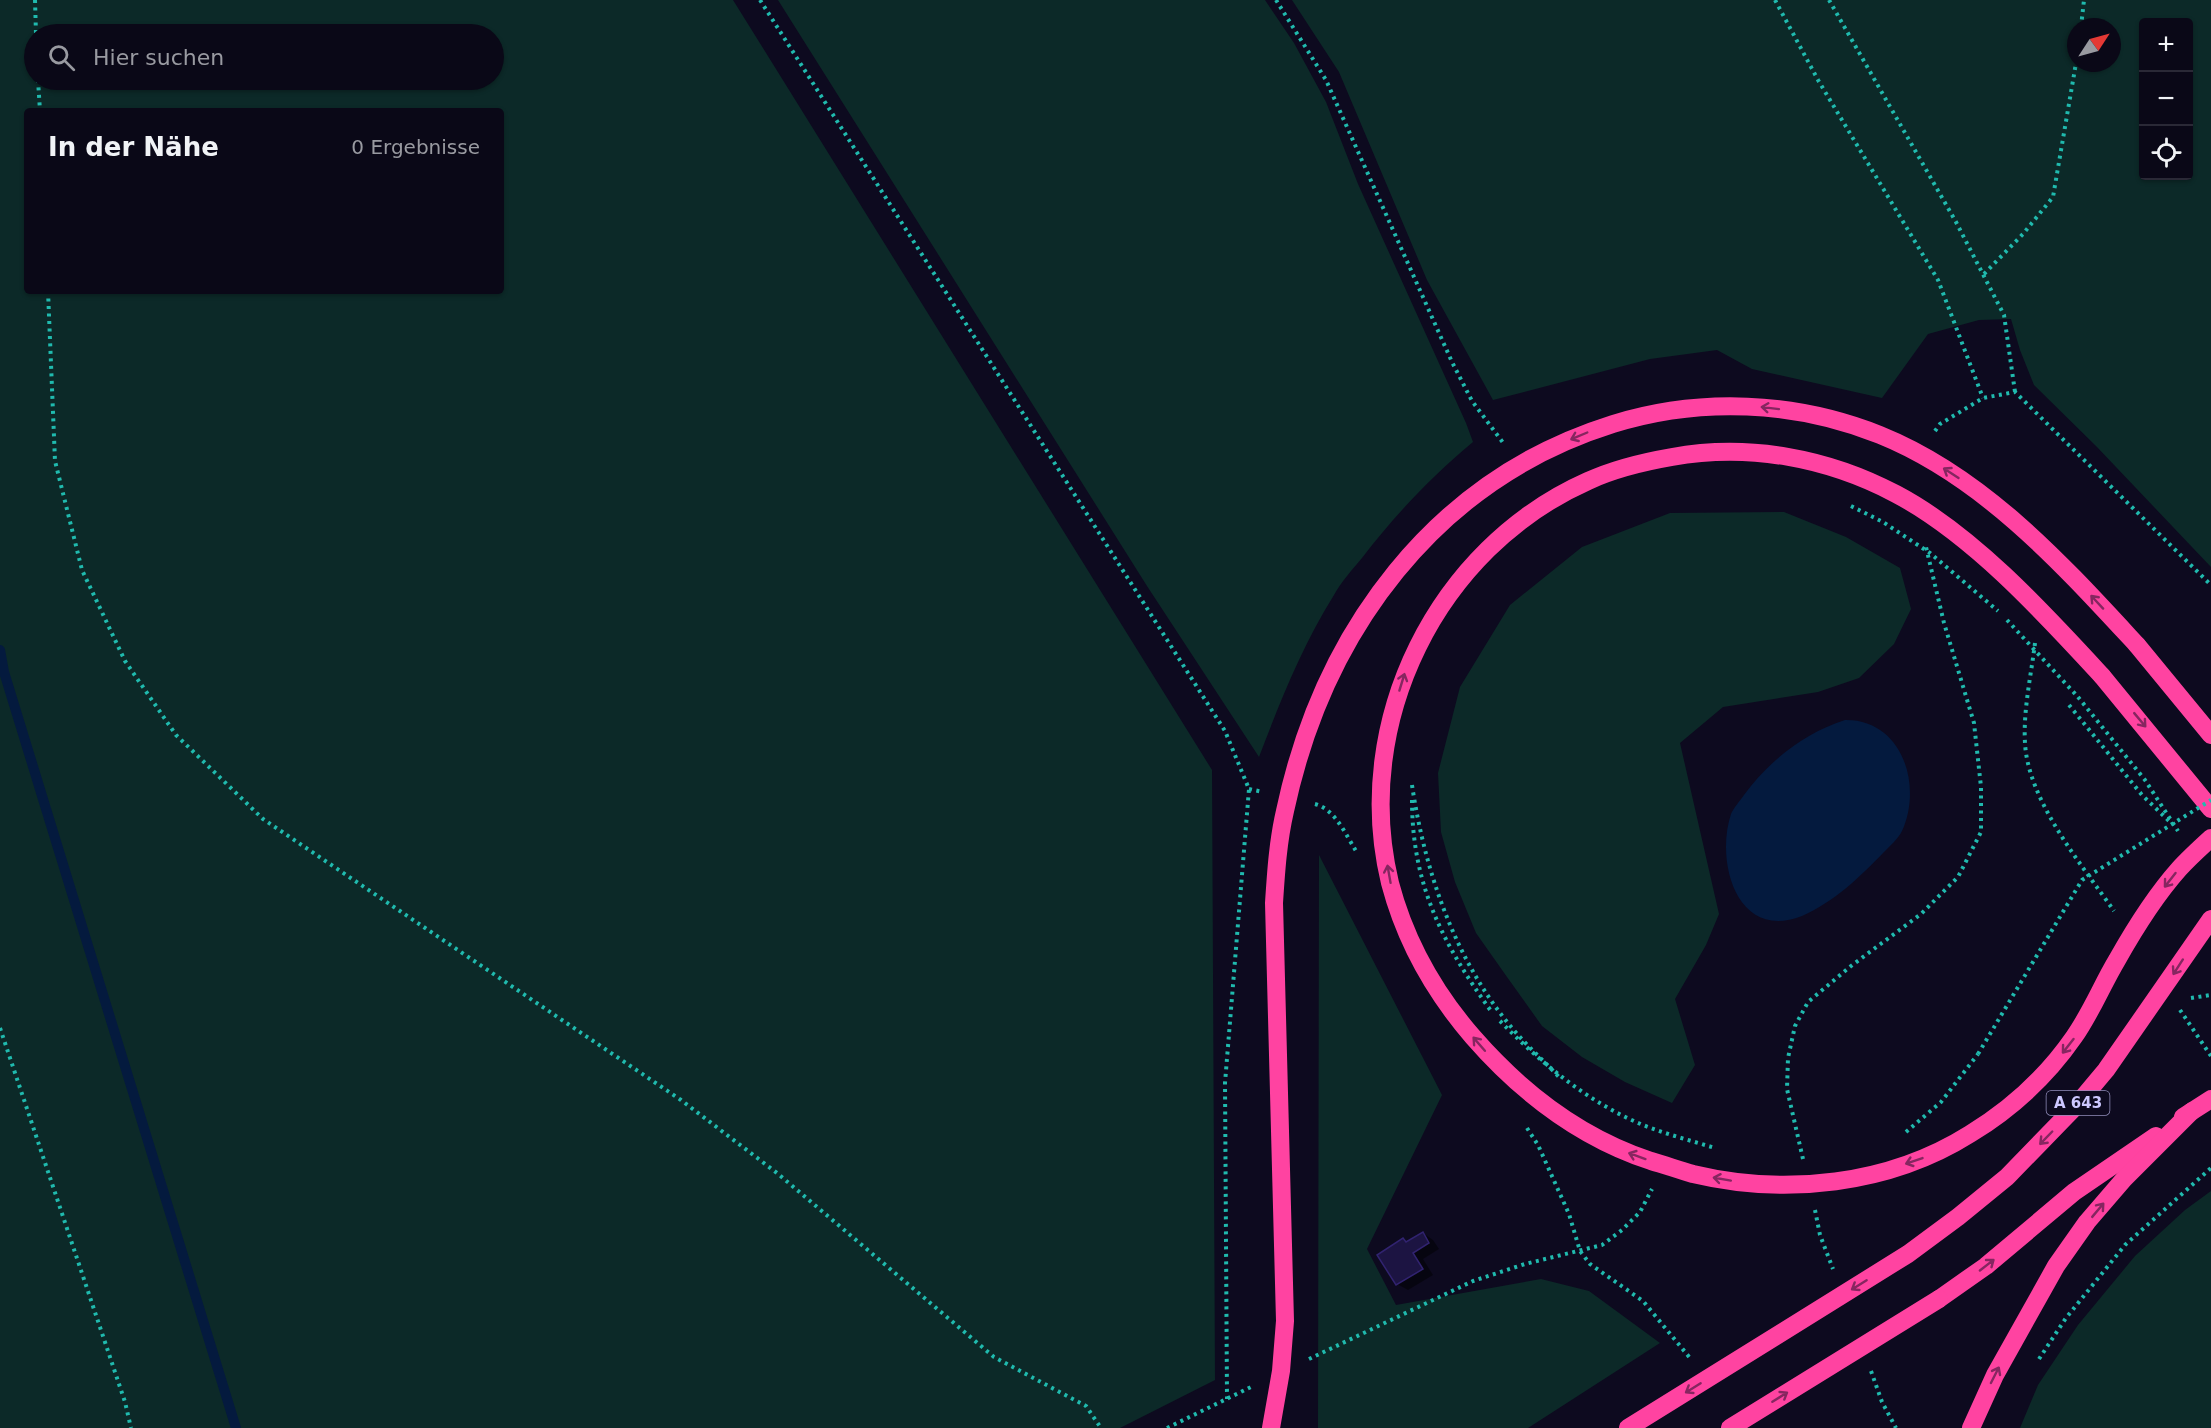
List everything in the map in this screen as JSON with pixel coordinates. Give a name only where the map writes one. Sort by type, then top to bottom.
[{"type":"highway","points":[[1270,1428],[1281,1371],[1285,1321],[1274,903],[1284,813],[1305,735],[1335,666],[1383,588],[1412,552],[1444,519],[1477,492],[1512,468],[1589,431],[1671,410],[1713,406],[1755,406],[1839,421],[1880,435],[1918,453],[1954,475],[2039,543],[2136,645],[2211,735]]},
{"type":"highway","points":[[2211,809],[2102,676],[2008,578],[1945,525],[1900,496],[1851,473],[1799,458],[1735,452],[1692,453],[1639,463],[1588,480],[1541,506],[1498,538],[1460,578],[1430,621],[1406,670],[1388,732],[1382,774],[1382,828],[1390,882],[1407,933],[1431,981],[1462,1025],[1497,1065],[1538,1101],[1586,1132],[1633,1155],[1692,1174],[1739,1182],[1774,1184],[1834,1182],[1880,1173],[1925,1158],[1977,1130],[2006,1109],[2042,1077],[2073,1040],[2118,958],[2152,903],[2180,868],[2211,838]]},
{"type":"highway","name":"A 643","points":[[1628,1428],[1908,1254],[2007,1177],[2075,1107],[2106,1070],[2211,919]]},
{"type":"highway","points":[[1730,1428],[1962,1284],[2019,1240],[2074,1192],[2211,1099]]},
{"type":"highway","points":[[1971,1428],[2000,1366],[2056,1266],[2088,1222],[2124,1179],[2192,1111]]},
{"type":"path","points":[[35,0],[36,24]]},
{"type":"path","points":[[760,0],[1225,731],[1250,789],[1225,1083],[1227,1399]]},
{"type":"path","points":[[1276,0],[1326,80],[1452,362],[1472,401],[1506,446]]},
{"type":"path","points":[[1775,0],[1818,80],[1938,280],[1983,398],[2015,392]]},
{"type":"path","points":[[1829,0],[1984,274],[2004,315],[2015,392],[2211,585]]},
{"type":"path","points":[[2082,18],[2084,0]]},
{"type":"path","points":[[1984,274],[2023,234],[2053,197],[2074,72]]},
{"type":"path","points":[[39,90],[40,108]]},
{"type":"path","points":[[48,294],[55,461],[82,570],[125,662],[176,735],[263,819],[681,1100],[777,1173],[994,1358],[1086,1406],[1101,1428]]},
{"type":"path","points":[[1845,504],[1883,522],[1930,553],[2002,614],[2078,697],[2145,780],[2183,838]]},
{"type":"path","points":[[1805,1167],[1787,1089],[1788,1058],[1796,1026],[1808,1002],[1851,966],[1921,914],[1958,877],[1980,832],[1982,787],[1974,723],[1936,589]]},
{"type":"path","points":[[2035,640],[2025,721],[2025,745],[2030,771],[2039,796],[2055,825],[2114,912]]},
{"type":"path","points":[[2069,705],[2142,795],[2177,830]]},
{"type":"path","points":[[1590,1104],[1568,1087],[1512,1028],[1494,1004],[1464,953],[1443,910],[1426,856],[1416,813],[1412,780],[1412,824],[1427,900],[1468,979],[1494,1016],[1531,1052],[1594,1100],[1636,1122],[1717,1148]]},
{"type":"path","points":[[1901,1135],[1927,1117],[1978,1054],[2082,880],[2211,800]]},
{"type":"path","points":[[2183,999],[2211,995]]},
{"type":"path","points":[[2179,1009],[2211,1056]]},
{"type":"path","points":[[0,1028],[125,1402],[130,1428]]},
{"type":"path","points":[[1797,1156],[1808,1157]]},
{"type":"path","points":[[2033,1367],[2066,1318],[2125,1245],[2211,1168]]},
{"type":"path","points":[[1302,1363],[1473,1281],[1525,1264],[1602,1245],[1640,1212],[1654,1183]]},
{"type":"path","points":[[1813,1201],[1820,1235],[1837,1279]]},
{"type":"path","points":[[1580,1251],[1590,1264],[1643,1301],[1664,1324]]},
{"type":"path","points":[[1870,1368],[1882,1402],[1896,1428]]},
{"type":"path","points":[[1167,1428],[1259,1383]]},
{"type":"green space","points":[[0,0],[733,0],[1212,770],[1215,1380],[1120,1428],[0,1428]]},
{"type":"green space","points":[[778,0],[1265,0],[1294,43],[1326,102],[1358,184],[1473,442],[1428,483],[1401,512],[1340,585],[1302,654],[1259,757],[1147,586]]},
{"type":"green space","points":[[1292,0],[2211,0],[2211,567],[2097,447],[2034,385],[2011,319],[1979,320],[1928,334],[1882,398],[1752,369],[1717,350],[1650,359],[1493,400],[1427,280],[1339,72]]},
{"type":"green space","points":[[1784,512],[1846,537],[1900,568],[1911,609],[1894,644],[1859,678],[1818,692],[1723,707],[1680,743],[1719,914],[1706,945],[1675,999],[1695,1065],[1672,1103],[1625,1082],[1582,1057],[1542,1026],[1507,977],[1476,933],[1455,882],[1441,832],[1438,773],[1460,687],[1510,605],[1582,547],[1670,513]]},
{"type":"green space","points":[[1319,855],[1442,1095],[1367,1249],[1396,1305],[1541,1279],[1589,1291],[1660,1343],[1528,1428],[1318,1428]]},
{"type":"green space","points":[[2211,1191],[2211,1428],[2020,1428],[2038,1385],[2078,1325],[2135,1256],[2185,1210]]},
{"type":"water","points":[[1845,720],[1865,723],[1881,730],[1894,743],[1903,758],[1910,794],[1908,813],[1902,831],[1866,871],[1825,904],[1802,916],[1780,921],[1761,918],[1747,908],[1736,893],[1729,874],[1726,854],[1731,814],[1754,783],[1776,760],[1815,732]]},
{"type":"building","points":[[1423,1232],[1429,1243],[1413,1253],[1423,1269],[1396,1285],[1377,1255],[1403,1238],[1406,1242]]},
{"type":"waterway","points":[[0,650],[4,672],[236,1428]]}]
